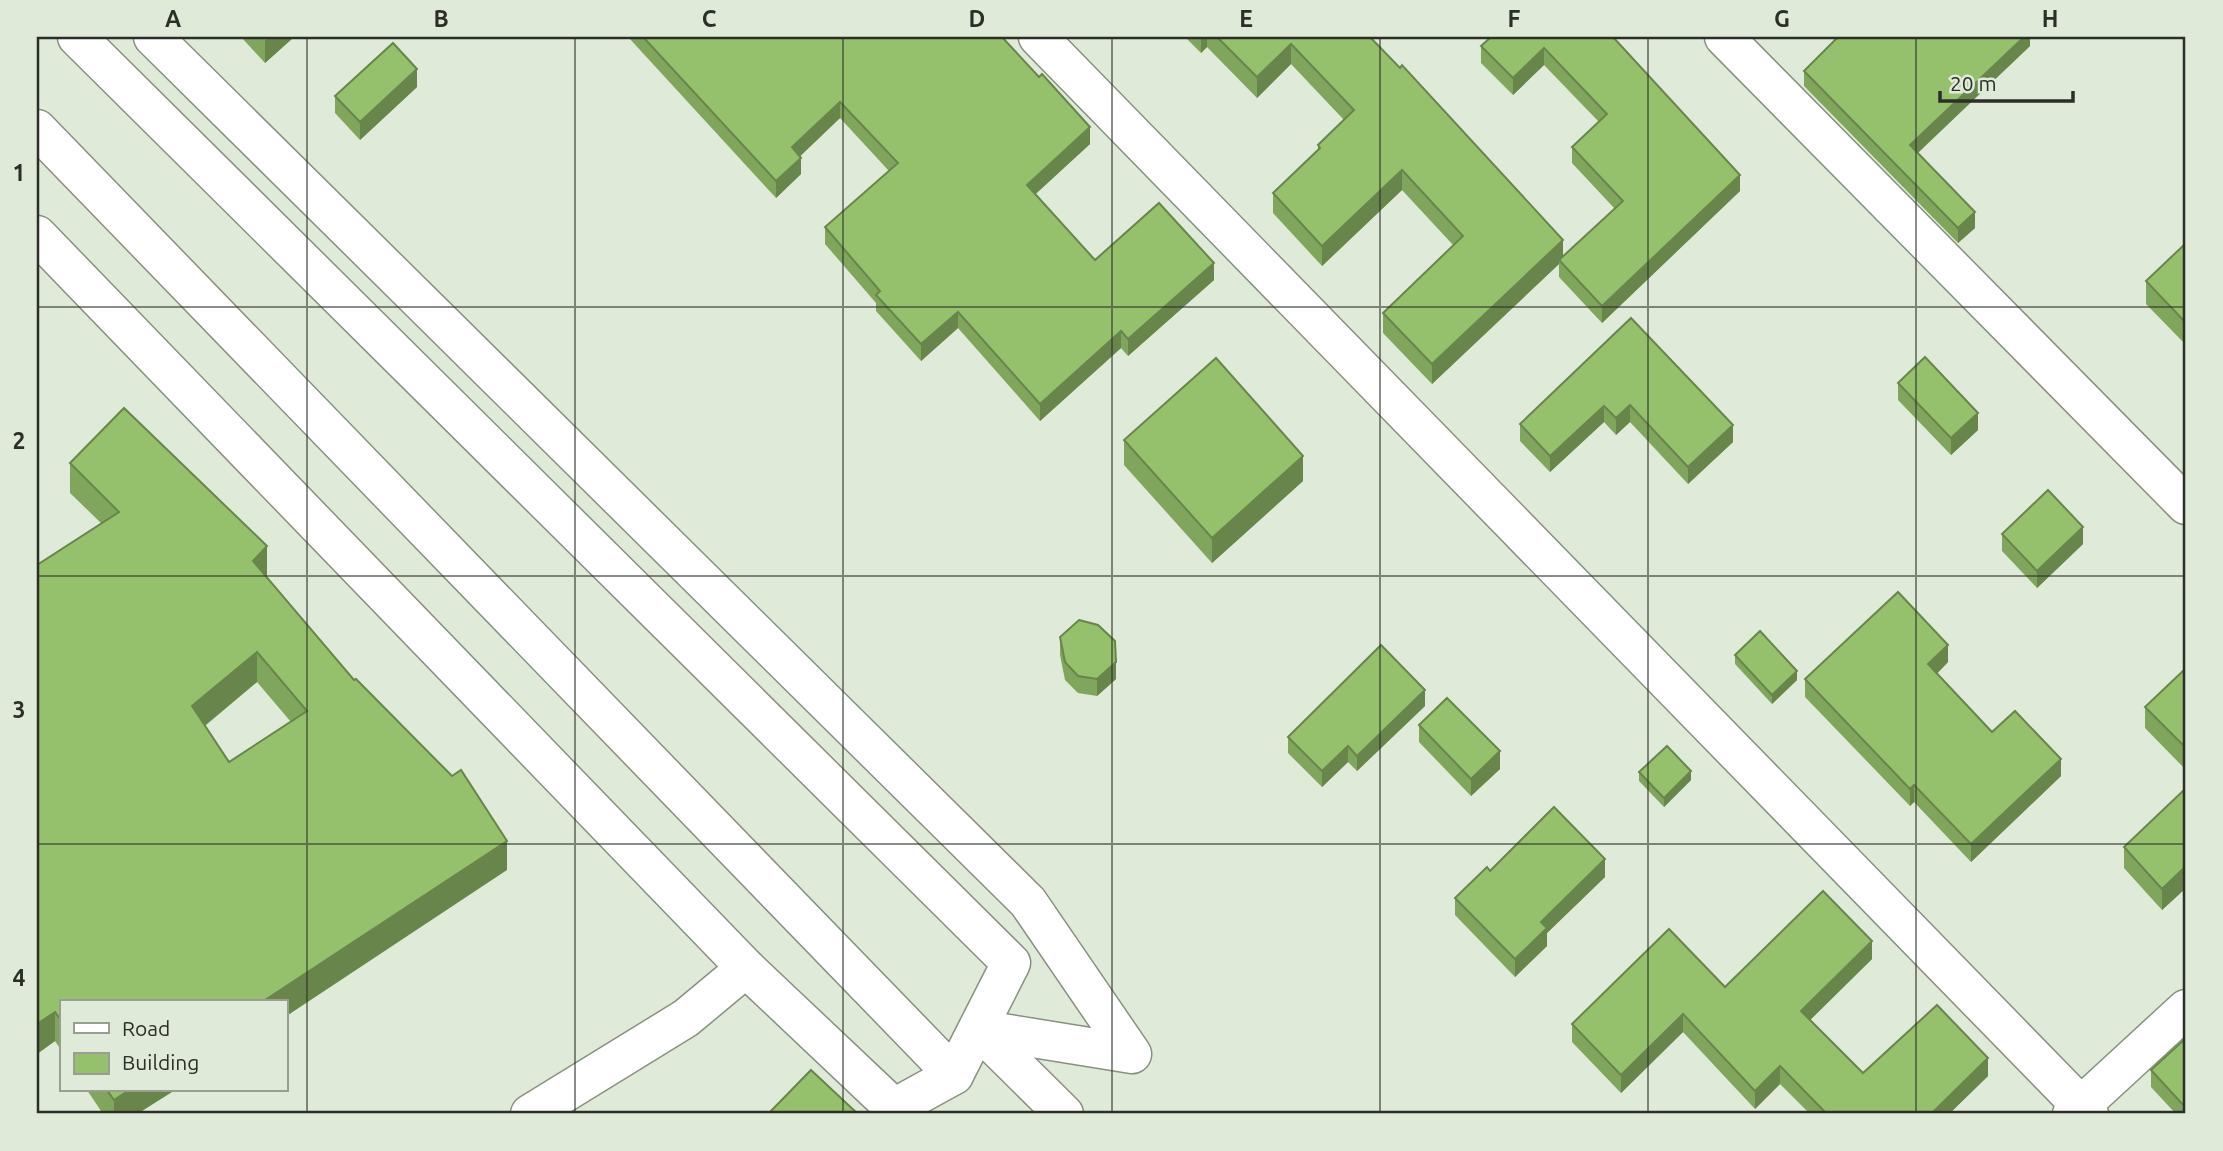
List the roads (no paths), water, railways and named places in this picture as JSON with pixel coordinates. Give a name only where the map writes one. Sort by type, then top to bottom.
[{"type":"street","points":[[37,235],[746,968],[894,1108],[954,1075],[1011,963],[77,37]]},
{"type":"street","points":[[153,37],[1028,902],[1132,1054],[978,1029]]},
{"type":"street","points":[[1038,37],[2081,1111],[2186,1009]]},
{"type":"street","points":[[1724,37],[2186,505]]},
{"type":"street","points":[[37,129],[954,1075]]},
{"type":"street","points":[[530,1114],[686,1017],[746,968]]},
{"type":"street","points":[[978,1029],[1063,1114]]}]
